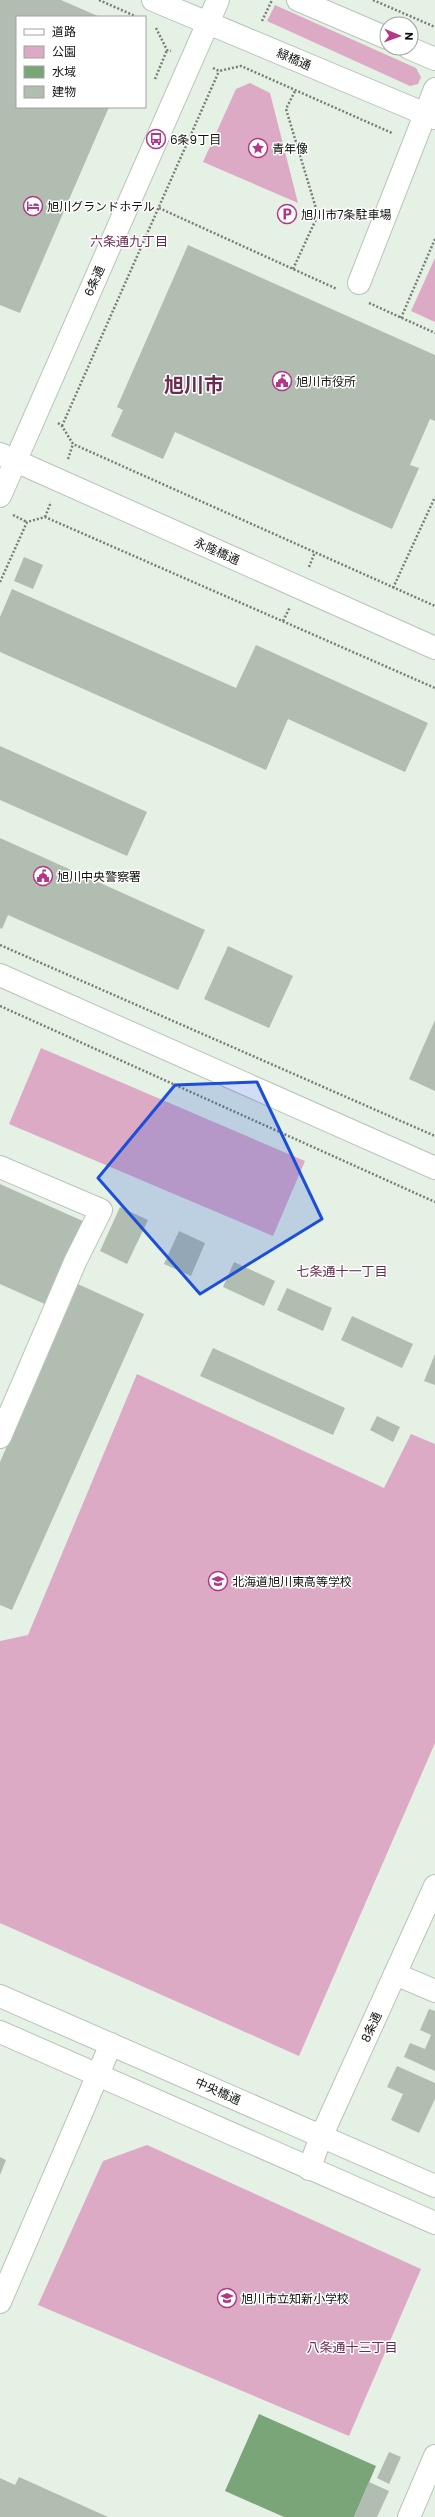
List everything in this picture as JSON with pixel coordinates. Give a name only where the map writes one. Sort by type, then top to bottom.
[{"type":"street","name":"緑橋通","points":[[153,0],[430,116]]},
{"type":"street","name":"6条通","points":[[0,496],[8,457],[218,0]]},
{"type":"street","points":[[298,0],[379,35]]},
{"type":"street","points":[[419,52],[435,59]]},
{"type":"street","points":[[356,292],[414,142],[430,116],[435,89]]},
{"type":"street","name":"永隆橋通","points":[[8,457],[435,648]]},
{"type":"street","points":[[0,975],[435,1168]]},
{"type":"street","points":[[0,1167],[101,1210],[76,1262],[0,1437]]},
{"type":"street","name":"8条通","points":[[309,2169],[321,2137],[435,1886]]},
{"type":"street","points":[[395,1974],[435,1991]]},
{"type":"street","name":"中央橋通","points":[[0,1996],[435,2186]]},
{"type":"street","points":[[0,2032],[309,2169],[435,2223]]},
{"type":"street","points":[[0,2302],[111,2044]]},
{"type":"street","points":[[409,2517],[435,2456]]},
{"type":"path","points":[[99,0],[135,16]]},
{"type":"path","points":[[373,0],[435,27]]},
{"type":"path","points":[[154,24],[167,50]]},
{"type":"path","points":[[414,142],[241,66],[219,70],[62,426],[73,444],[435,606]]},
{"type":"path","points":[[293,269],[318,215],[286,109],[295,91]]},
{"type":"path","points":[[159,208],[293,269],[356,292],[401,318],[435,333]]},
{"type":"path","points":[[401,318],[435,239]]},
{"type":"path","points":[[393,588],[435,497]]},
{"type":"path","points":[[0,582],[27,522],[45,517],[435,688]]},
{"type":"path","points":[[0,945],[435,1136]]},
{"type":"path","points":[[0,1006],[435,1202]]},
{"type":"highlighted area","points":[[257,1082],[322,1219],[200,1294],[98,1178],[175,1085]]},
{"type":"green space","points":[[275,5],[379,51],[379,56],[389,56],[416,68],[421,77],[418,84],[410,86],[267,21]]},
{"type":"green space","points":[[250,83],[270,93],[298,203],[203,162],[236,89]]},
{"type":"green space","points":[[435,258],[435,322],[411,311]]},
{"type":"green space","points":[[41,1048],[305,1161],[273,1236],[9,1124]]},
{"type":"green space","points":[[137,1374],[384,1488],[411,1434],[435,1444],[435,1743],[299,2056],[0,1923],[0,1641],[28,1635]]},
{"type":"green space","points":[[147,2145],[421,2269],[349,2436],[38,2305],[103,2161]]},
{"type":"water","points":[[259,2414],[376,2466],[354,2517],[284,2517],[225,2491]]},
{"type":"building","name":"旭川グランドホテル","points":[[0,0],[61,0],[98,16],[16,16],[16,108],[109,108],[20,313],[0,305]]},
{"type":"building","name":"旭川市役所","points":[[188,245],[435,355],[435,421],[430,419],[410,465],[419,468],[392,529],[175,432],[163,459],[111,436],[123,410],[117,407]]},
{"type":"building","points":[[24,557],[43,565],[33,589],[14,581]]},
{"type":"building","points":[[12,589],[236,688],[256,645],[428,723],[405,772],[288,719],[266,770],[0,652],[0,617]]},
{"type":"building","points":[[0,746],[147,812],[127,856],[0,800]]},
{"type":"building","name":"旭川中央警察署","points":[[0,838],[205,930],[178,990],[8,915],[2,929],[0,928]]},
{"type":"building","points":[[228,946],[293,976],[269,1028],[204,999]]},
{"type":"building","points":[[435,1020],[435,1091],[409,1079]]},
{"type":"building","points":[[0,1184],[85,1222],[60,1276],[144,1314],[12,1610],[0,1605],[0,1462],[74,1294],[55,1286],[47,1305],[0,1284]]},
{"type":"building","points":[[120,1207],[148,1220],[127,1264],[100,1251]]},
{"type":"building","points":[[179,1231],[205,1243],[191,1276],[164,1264]]},
{"type":"building","points":[[234,1262],[275,1281],[264,1306],[223,1287]]},
{"type":"building","points":[[287,1288],[332,1308],[323,1331],[277,1310]]},
{"type":"building","points":[[352,1316],[413,1344],[402,1368],[341,1340]]},
{"type":"building","points":[[213,1348],[345,1408],[333,1435],[200,1376]]},
{"type":"building","points":[[435,1354],[435,1385],[424,1381]]},
{"type":"building","points":[[377,1416],[400,1427],[393,1442],[370,1430]]},
{"type":"building","points":[[429,2009],[435,2011],[435,2071],[404,2057],[410,2043],[425,2049],[431,2035],[420,2030]]},
{"type":"building","points":[[397,2066],[435,2083],[435,2099],[419,2133],[391,2120],[403,2094],[387,2087]]},
{"type":"building","points":[[0,2157],[6,2160],[0,2175]]},
{"type":"building","points":[[389,2452],[401,2457],[389,2484],[377,2478]]},
{"type":"building","points":[[19,2477],[108,2517],[0,2517],[0,2478],[15,2485]]},
{"type":"building","points":[[369,2482],[389,2491],[377,2517],[354,2517]]},
{"type":"place","name":"6条9丁目","points":[[156,139]]},
{"type":"place","name":"青年像","points":[[258,148]]},
{"type":"place","name":"旭川グランドホテル","points":[[33,206]]},
{"type":"place","name":"旭川市7条駐車場","points":[[287,214]]},
{"type":"place","name":"旭川市役所","points":[[282,381]]},
{"type":"place","name":"旭川中央警察署","points":[[43,876]]},
{"type":"place","name":"北海道旭川東高等学校","points":[[218,1581]]},
{"type":"place","name":"旭川市立知新小学校","points":[[227,2298]]},
{"type":"district","name":"六条通九丁目","points":[[129,241]]},
{"type":"district","name":"旭川市","points":[[194,385]]},
{"type":"district","name":"七条通十一丁目","points":[[342,1271]]},
{"type":"district","name":"八条通十三丁目","points":[[352,2347]]}]
